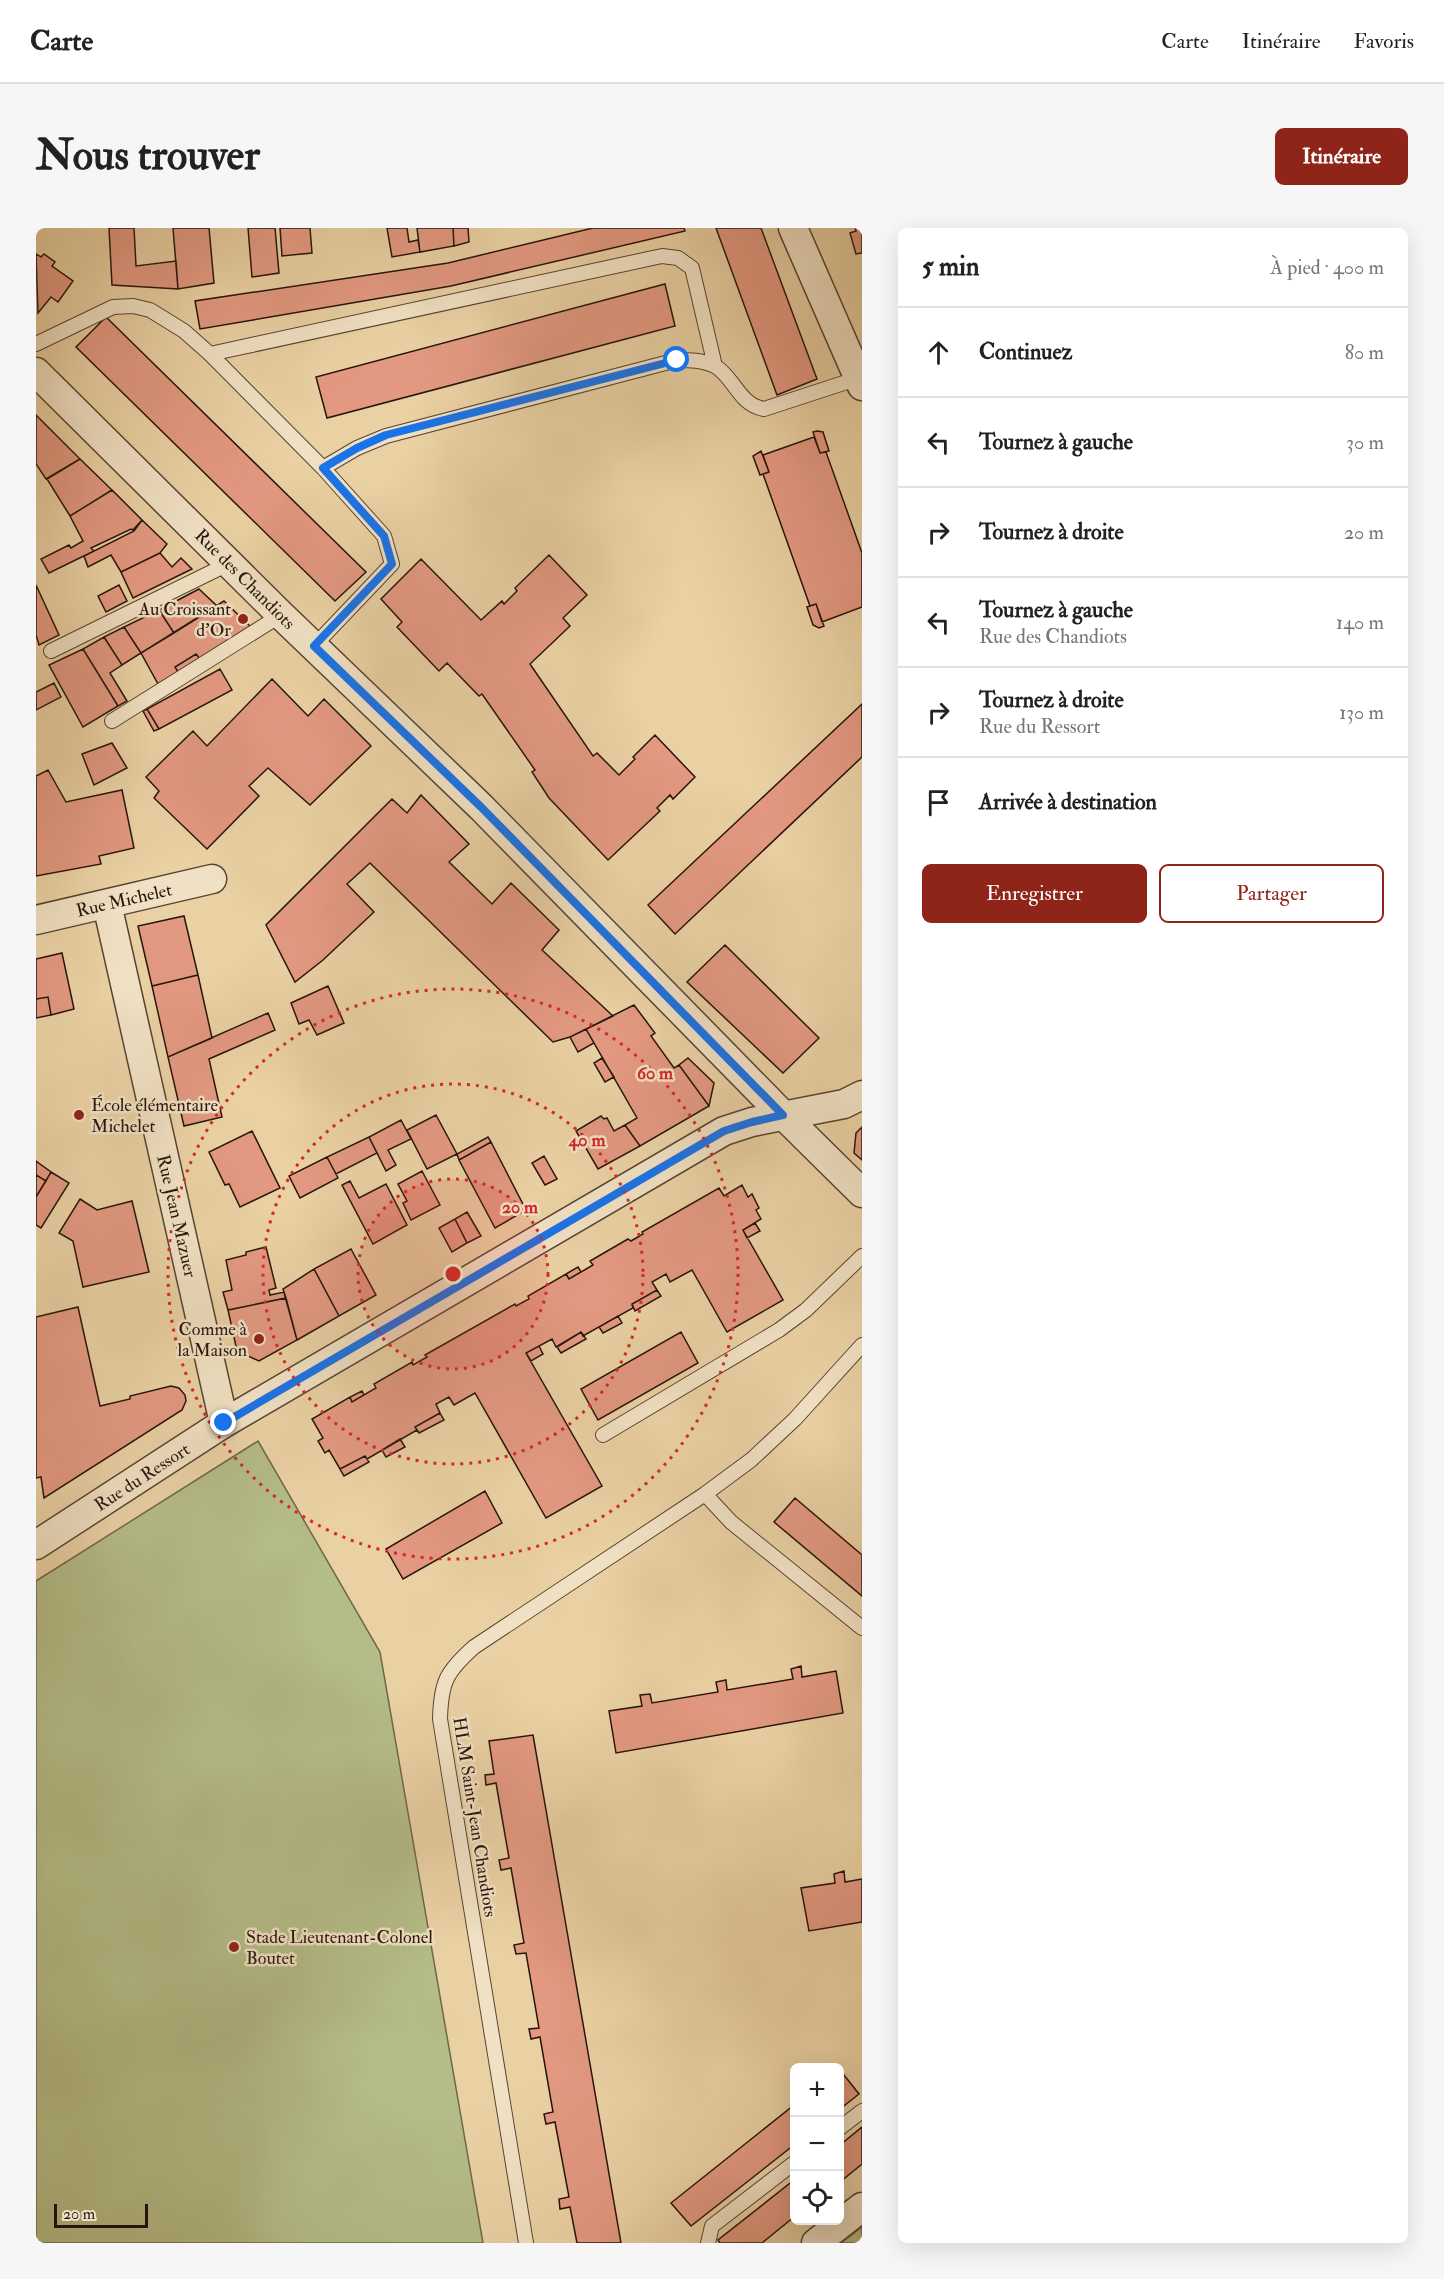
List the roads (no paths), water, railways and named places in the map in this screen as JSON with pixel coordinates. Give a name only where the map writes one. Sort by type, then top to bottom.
[{"type":"street","points":[[793,228],[861,382]]},
{"type":"street","name":"Rue des Chandiots","points":[[36,372],[281,615],[481,807],[862,1193]]},
{"type":"street","name":"Rue Michelet","points":[[36,920],[213,879]]},
{"type":"street","name":"Rue Jean Mazuer","points":[[108,904],[224,1423]]},
{"type":"street","name":"Rue du Ressort","points":[[36,1545],[224,1423],[724,1131],[783,1115],[844,1104],[862,1095]]},
{"type":"street","points":[[816,2243],[862,2207]]},
{"type":"lane","points":[[210,354],[662,256],[678,258],[692,268],[715,366]]},
{"type":"lane","points":[[36,344],[113,307],[133,306],[150,310],[184,331],[210,354],[323,468],[384,536],[392,564],[314,646]]},
{"type":"lane","points":[[323,468],[357,448],[386,435],[677,360],[695,360],[715,366],[746,401],[753,407],[764,409],[861,382]]},
{"type":"lane","points":[[51,651],[230,563]]},
{"type":"lane","points":[[112,721],[281,615]]},
{"type":"lane","points":[[603,1435],[779,1330],[806,1310],[862,1256]]},
{"type":"lane","name":"HLM Saint-Jean Chandiots","points":[[526,2243],[440,1719],[441,1694],[447,1677],[474,1647],[705,1494],[751,1460],[795,1419],[862,1346]]},
{"type":"lane","points":[[705,1494],[731,1522],[862,1628]]},
{"type":"lane","points":[[844,2125],[862,2110]]},
{"type":"lane","points":[[708,2243],[712,2226],[790,2167]]},
{"type":"place","name":"Au Croissant d'Or","points":[[243,619]]},
{"type":"place","name":"École élémentaire Michelet","points":[[79,1115]]},
{"type":"place","name":"Comme à la Maison","points":[[259,1339]]},
{"type":"place","name":"Stade Lieutenant-Colonel Boutet","points":[[234,1947]]}]
